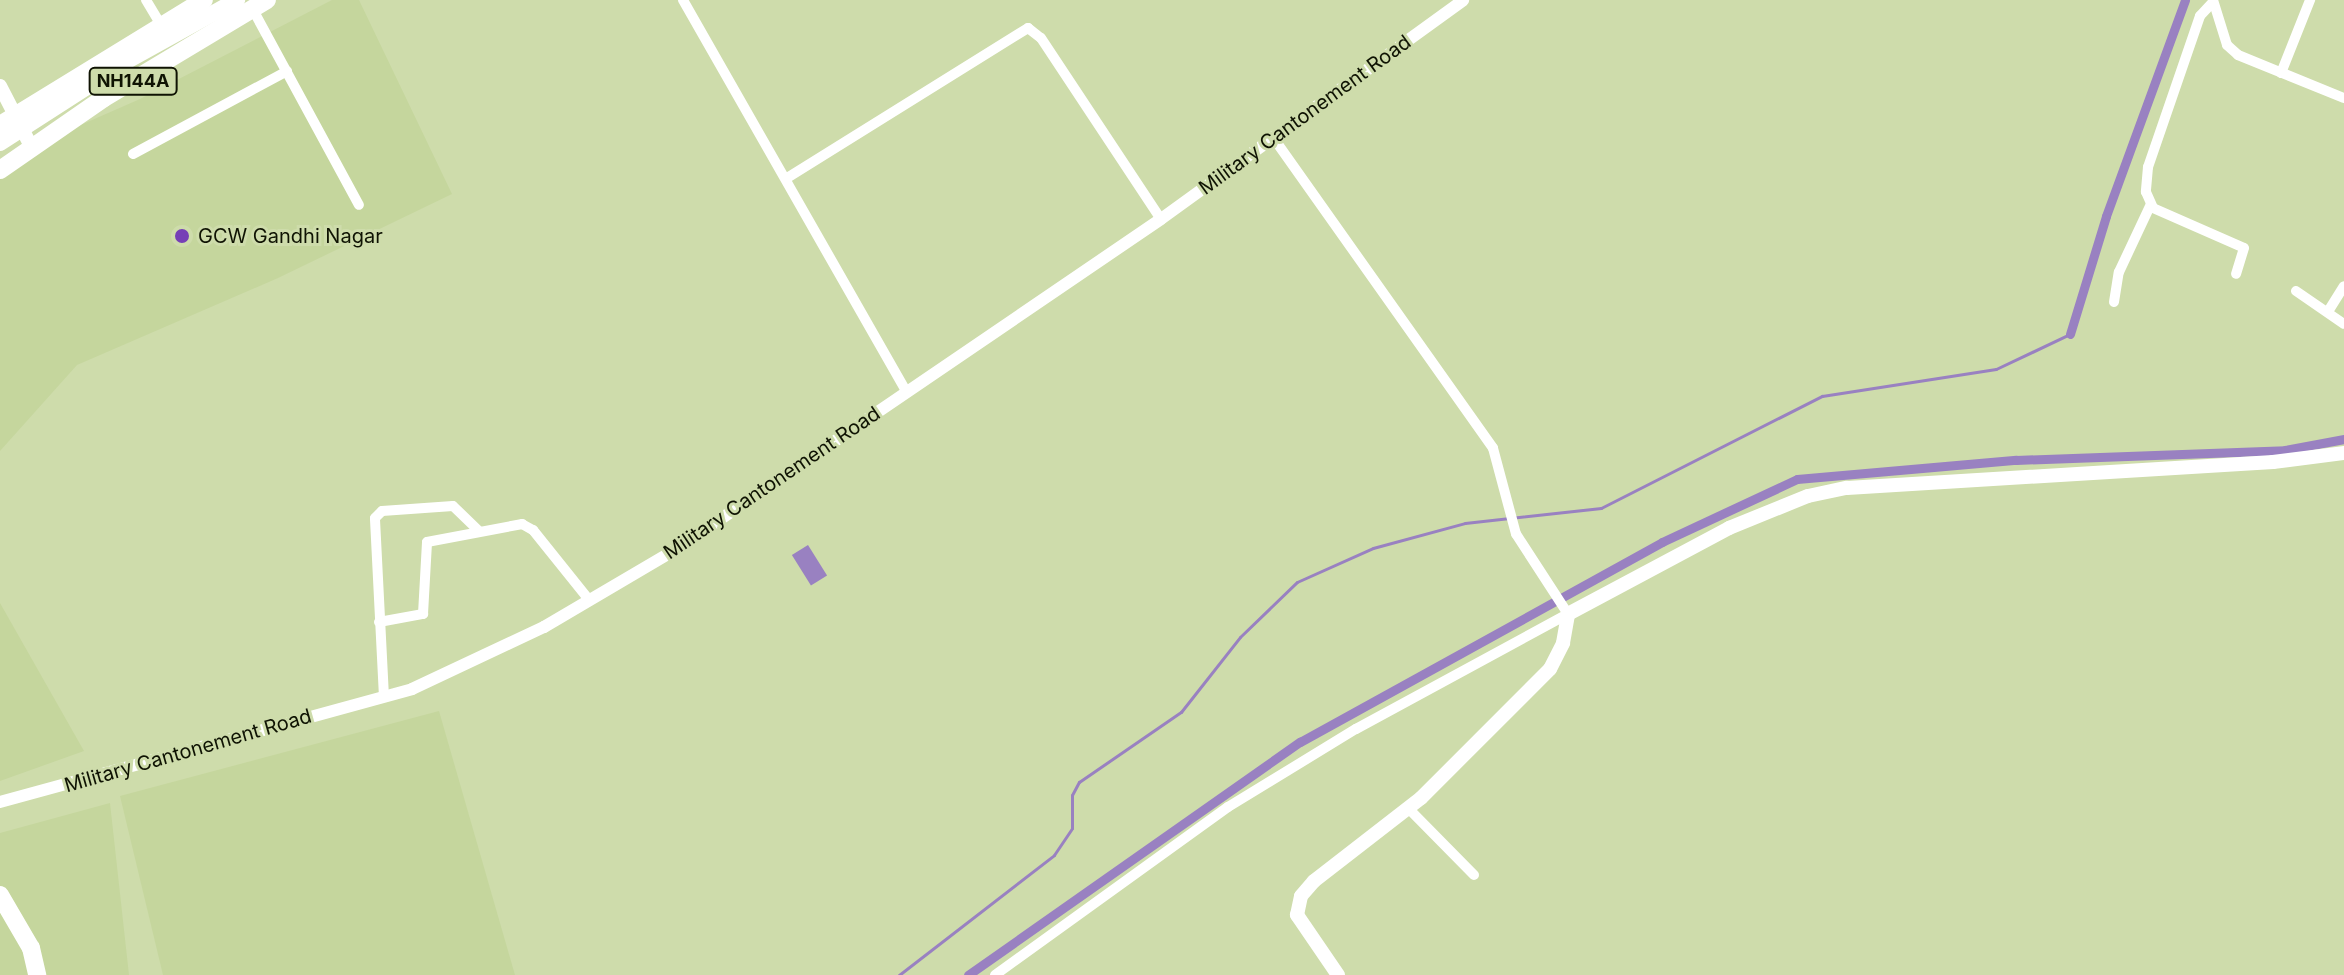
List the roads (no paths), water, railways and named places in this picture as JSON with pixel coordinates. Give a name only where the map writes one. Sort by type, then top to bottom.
[{"type":"highway","name":"NH144A","points":[[8,120],[204,0]]},
{"type":"highway","name":"NH144A","points":[[1,169],[31,146],[252,3]]},
{"type":"highway","points":[[0,895],[31,948],[37,975]]},
{"type":"highway","points":[[0,914],[29,975]]},
{"type":"main road","points":[[0,143],[127,61],[252,3]]},
{"type":"main road","points":[[0,86],[8,120],[31,146]]},
{"type":"main road","points":[[1338,975],[1302,925],[1297,905],[1314,881],[1408,808],[1550,669],[1563,643],[1566,610],[1742,522],[1824,491],[2344,453]]},
{"type":"street","points":[[146,0],[161,25]]},
{"type":"street","points":[[683,0],[907,393]]},
{"type":"street","name":"Military Cantonement Road","points":[[0,802],[384,697],[482,658],[589,600],[678,548],[1161,219],[1463,0]]},
{"type":"street","points":[[2281,73],[2310,0]]},
{"type":"street","points":[[2114,302],[2119,272],[2150,206],[2148,167],[2200,16],[2213,1],[2233,51],[2344,98]]},
{"type":"street","points":[[252,3],[359,205]]},
{"type":"street","points":[[787,178],[1028,28],[1041,38],[1161,219]]},
{"type":"street","points":[[133,154],[287,71]]},
{"type":"street","points":[[995,975],[1228,807],[1356,729],[1566,610],[1511,522],[1493,448],[1272,136]]},
{"type":"street","points":[[2150,206],[2244,248],[2236,274]]},
{"type":"street","points":[[2329,310],[2344,286]]},
{"type":"street","points":[[2296,291],[2329,310],[2344,324]]},
{"type":"street","points":[[384,697],[374,526],[379,513],[453,506],[479,531]]},
{"type":"street","points":[[379,622],[423,614],[425,544],[479,531],[530,527],[589,600]]},
{"type":"street","points":[[1408,808],[1474,875]]},
{"type":"waterway","points":[[2070,334],[2106,216],[2185,0]]},
{"type":"waterway","points":[[899,975],[1054,855],[1072,828],[1072,795],[1079,782],[1181,712],[1240,637],[1297,582],[1373,548],[1465,523],[1601,508],[1822,396],[1996,369],[2070,334]]},
{"type":"waterway","points":[[968,975],[1300,742],[1662,542],[1797,479],[2016,460],[2285,450],[2344,439]]},
{"type":"place","name":"GCW Gandhi Nagar","points":[[182,236]]}]
